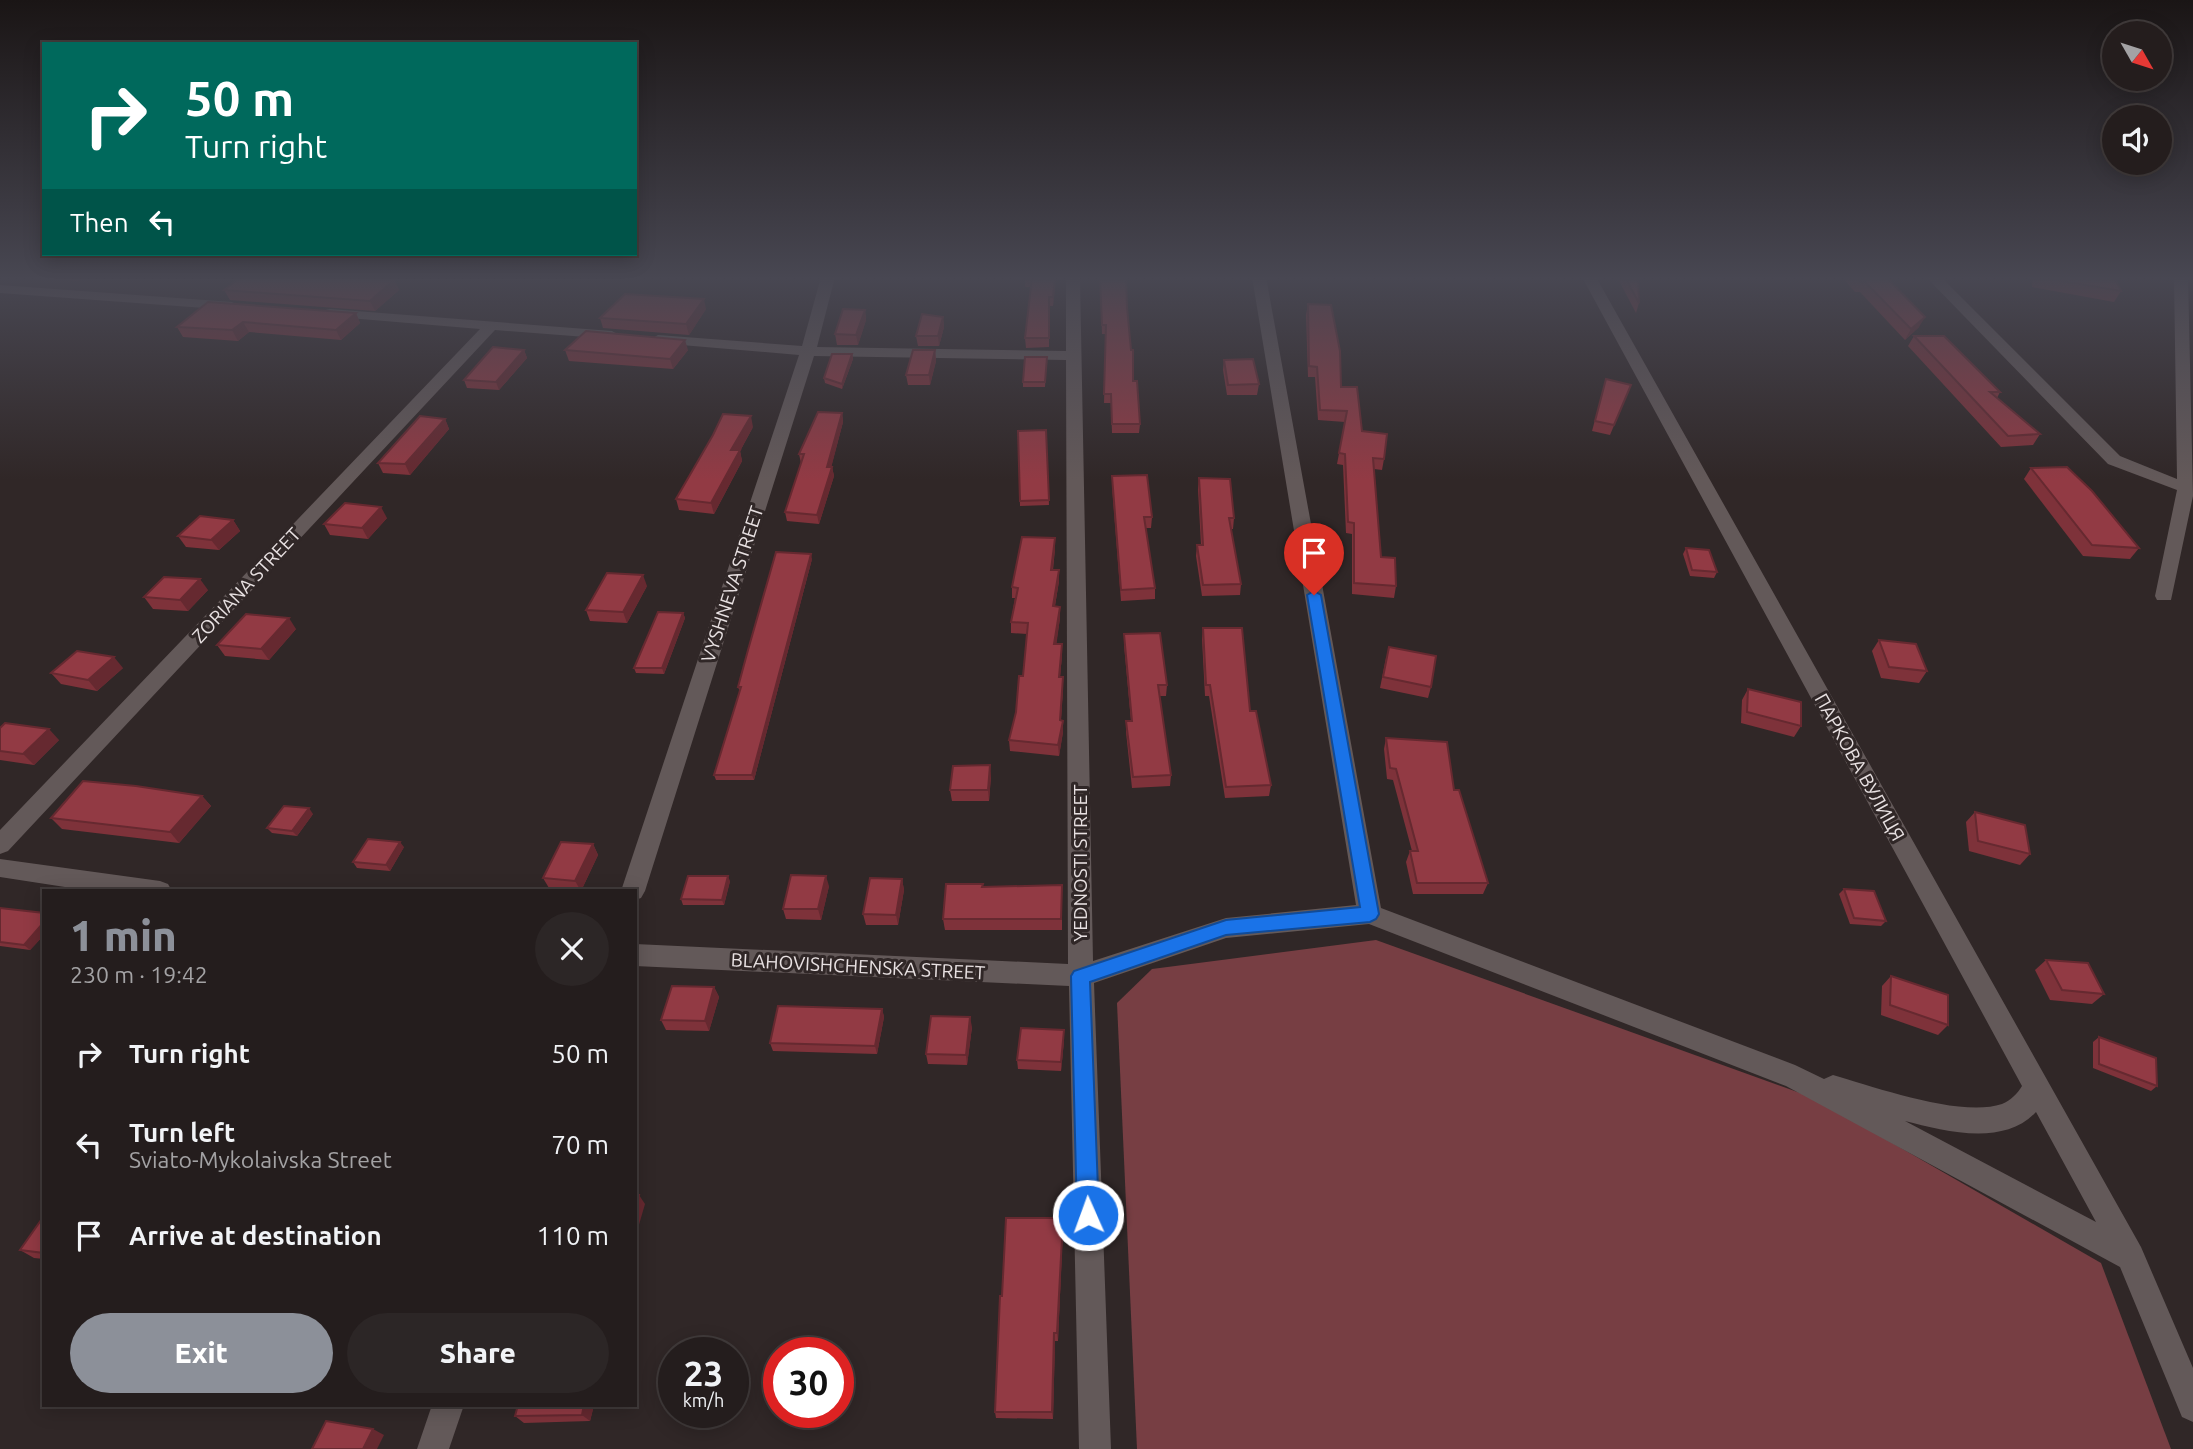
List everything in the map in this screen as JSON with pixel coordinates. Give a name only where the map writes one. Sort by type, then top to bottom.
[{"type":"street","name":"ZORIANA STREET","points":[[0,845],[473,345]]},
{"type":"street","points":[[730,345],[808,351],[1076,356]]},
{"type":"street","name":"VYSHNEVA STREET","points":[[634,889],[810,345]]},
{"type":"street","name":"YEDNOSTI STREET","points":[[1076,345],[1081,976],[1095,1449]]},
{"type":"street","points":[[1271,345],[1370,914]]},
{"type":"street","name":"ПАРКОВА ВУЛИЦЯ","points":[[1626,345],[2132,1258],[2193,1406]]},
{"type":"street","points":[[2000,345],[2114,460],[2186,488]]},
{"type":"street","points":[[2164,596],[2186,488],[2183,345]]},
{"type":"street","points":[[0,868],[146,889]]},
{"type":"street","points":[[1081,976],[1226,928],[1370,914],[1796,1077],[1934,1116],[1986,1122],[2020,1110],[2037,1087]]},
{"type":"street","name":"BLAHOVISHCHENSKA STREET","points":[[637,955],[1081,976]]},
{"type":"street","points":[[1796,1077],[2132,1258]]},
{"type":"street","points":[[433,1449],[448,1407]]},
{"type":"shaded area","points":[[1376,940],[1814,1098],[2101,1263],[2171,1449],[1137,1449],[1117,1003],[1152,969]]},
{"type":"building","points":[[571,345],[681,345],[670,359],[565,350]]},
{"type":"building","points":[[1105,345],[1130,345],[1133,350],[1133,381],[1137,381],[1140,424],[1112,424],[1111,394],[1104,394]]},
{"type":"building","points":[[1309,345],[1339,345],[1341,387],[1357,387],[1362,431],[1387,434],[1384,459],[1373,458],[1381,557],[1395,558],[1396,586],[1354,583],[1354,523],[1348,522],[1345,454],[1339,453],[1347,411],[1320,410],[1317,367],[1309,366]]},
{"type":"building","points":[[1922,345],[1953,345],[2000,392],[1990,392],[2040,434],[2008,436]]},
{"type":"building","points":[[493,347],[524,350],[496,382],[464,380]]},
{"type":"building","points":[[913,350],[935,350],[929,375],[906,375]]},
{"type":"building","points":[[832,354],[852,354],[842,384],[824,378]]},
{"type":"building","points":[[1025,357],[1047,357],[1045,382],[1023,382]]},
{"type":"building","points":[[1253,359],[1259,384],[1228,385],[1224,360]]},
{"type":"building","points":[[1606,379],[1631,385],[1614,425],[1595,421]]},
{"type":"building","points":[[818,412],[842,413],[827,467],[832,467],[817,515],[785,512],[804,454],[799,454]]},
{"type":"building","points":[[723,414],[751,416],[731,450],[740,450],[711,503],[676,499],[713,435]]},
{"type":"building","points":[[420,416],[445,419],[405,464],[378,463]]},
{"type":"building","points":[[1046,430],[1049,500],[1020,501],[1018,431]]},
{"type":"building","points":[[2067,467],[2092,491],[2139,548],[2092,545],[2031,468]]},
{"type":"building","points":[[1147,475],[1152,517],[1144,517],[1155,588],[1121,590],[1112,476]]},
{"type":"building","points":[[1199,478],[1230,479],[1234,518],[1229,518],[1241,584],[1203,585],[1197,545],[1203,545]]},
{"type":"building","points":[[345,503],[381,507],[362,528],[324,524]]},
{"type":"building","points":[[200,516],[233,520],[211,540],[178,536]]},
{"type":"building","points":[[1022,537],[1055,538],[1051,570],[1059,570],[1053,606],[1060,607],[1054,644],[1062,644],[1059,677],[1063,677],[1060,720],[1063,721],[1058,745],[1009,740],[1016,712],[1019,676],[1023,676],[1028,623],[1011,622],[1018,588],[1012,587]]},
{"type":"building","points":[[1686,548],[1709,550],[1717,572],[1692,570]]},
{"type":"building","points":[[776,552],[811,554],[752,775],[714,775],[741,687],[738,687]]},
{"type":"building","points":[[607,573],[643,575],[623,612],[586,610]]},
{"type":"building","points":[[164,577],[200,579],[180,600],[144,597]]},
{"type":"building","points":[[658,612],[683,613],[662,668],[634,668]]},
{"type":"building","points":[[246,614],[289,618],[261,649],[217,645]]},
{"type":"building","points":[[1203,628],[1242,628],[1250,711],[1256,711],[1271,785],[1226,787],[1210,685],[1206,685]]},
{"type":"building","points":[[1160,633],[1167,685],[1158,685],[1171,775],[1133,777],[1126,721],[1132,721],[1124,634]]},
{"type":"building","points":[[1879,640],[1916,644],[1927,671],[1889,667]]},
{"type":"building","points":[[1389,647],[1436,656],[1431,687],[1383,677]]},
{"type":"building","points":[[77,651],[114,657],[88,680],[51,673]]},
{"type":"building","points":[[1748,689],[1801,702],[1801,726],[1747,712]]},
{"type":"building","points":[[5,723],[49,729],[23,754],[0,751],[0,728]]},
{"type":"building","points":[[1386,738],[1447,742],[1454,790],[1459,790],[1488,883],[1417,883],[1410,851],[1418,851],[1396,769],[1390,768]]},
{"type":"building","points":[[990,765],[988,790],[950,790],[953,766]]},
{"type":"building","points":[[83,781],[202,796],[170,832],[51,818]]},
{"type":"building","points":[[284,806],[309,808],[292,831],[267,828]]},
{"type":"building","points":[[1975,812],[2025,825],[2030,854],[1978,841]]},
{"type":"building","points":[[368,839],[400,842],[386,865],[353,862]]},
{"type":"building","points":[[561,842],[593,844],[575,881],[543,878]]},
{"type":"building","points":[[791,875],[826,876],[818,909],[783,909]]},
{"type":"building","points":[[688,876],[728,876],[722,900],[681,899]]},
{"type":"building","points":[[870,878],[902,879],[896,915],[863,914]]},
{"type":"building","points":[[946,884],[983,884],[982,887],[1062,885],[1061,919],[943,919]]},
{"type":"building","points":[[1844,889],[1874,891],[1886,921],[1854,918]]},
{"type":"building","points":[[0,908],[42,913],[42,924],[24,945],[0,942]]},
{"type":"building","points":[[2046,960],[2088,963],[2104,994],[2062,990]]},
{"type":"building","points":[[1891,976],[1948,995],[1948,1025],[1890,1005]]},
{"type":"building","points":[[672,986],[714,987],[705,1021],[661,1020]]},
{"type":"building","points":[[778,1006],[882,1009],[875,1046],[770,1043]]},
{"type":"building","points":[[931,1016],[970,1017],[966,1055],[926,1054]]},
{"type":"building","points":[[1021,1028],[1064,1030],[1061,1062],[1017,1060]]},
{"type":"building","points":[[2099,1037],[2156,1058],[2157,1086],[2099,1064]]},
{"type":"building","points":[[1006,1218],[1063,1218],[1057,1333],[1054,1333],[1052,1412],[995,1412]]},
{"type":"building","points":[[42,1219],[42,1253],[20,1250]]},
{"type":"building","points":[[517,1407],[584,1407],[582,1415],[515,1416]]},
{"type":"building","points":[[326,1421],[373,1429],[363,1449],[312,1449]]},
{"type":"route","points":[[1088,1215],[1081,976],[1226,928],[1370,914],[1314,595]]}]
